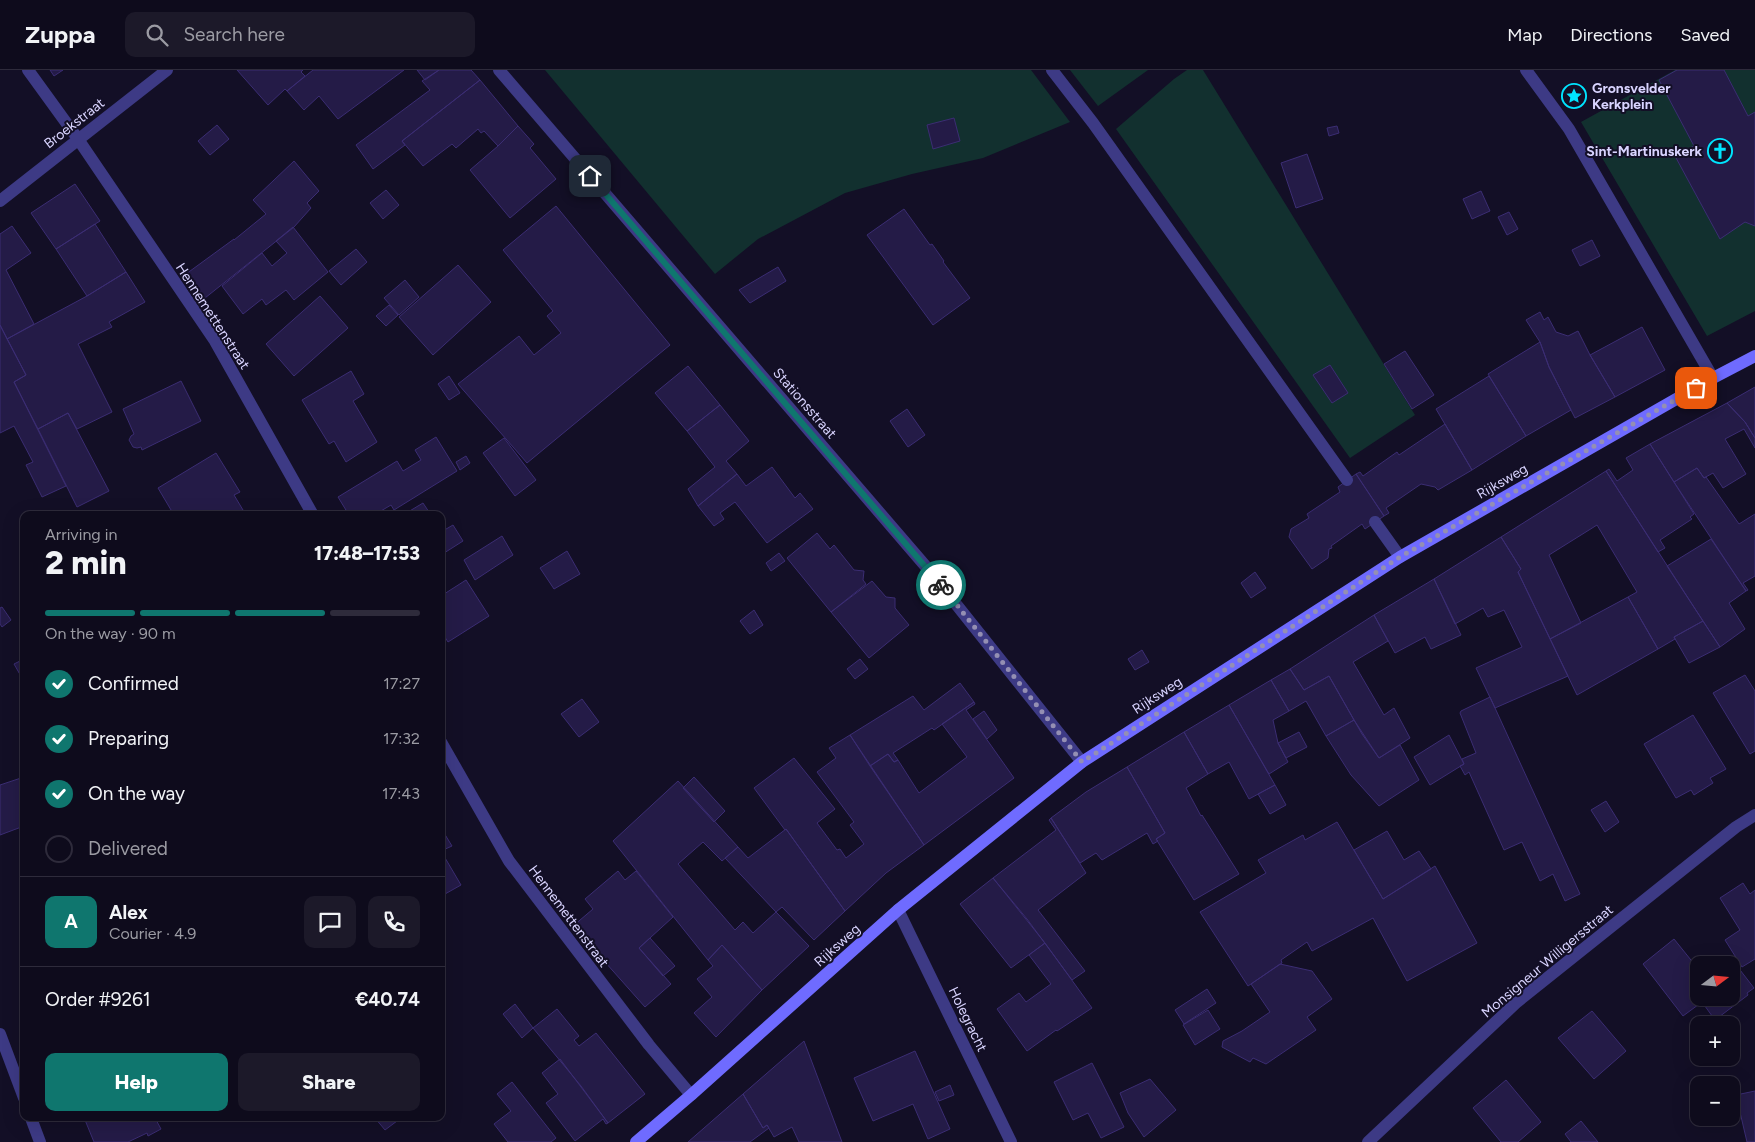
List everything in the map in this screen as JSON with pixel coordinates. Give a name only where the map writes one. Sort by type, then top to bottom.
[{"type":"street","name":"Hennemettenstraat","points":[[28,70],[78,139],[215,341],[311,511]]},
{"type":"street","name":"Broekstraat","points":[[0,201],[167,70]]},
{"type":"street","name":"Stationsstraat","points":[[499,70],[928,569],[1082,762]]},
{"type":"street","points":[[1052,70],[1093,123],[1347,480]]},
{"type":"street","points":[[1526,70],[1569,129],[1713,378]]},
{"type":"street","name":"Rijksweg","points":[[636,1142],[692,1095],[898,910],[1082,762],[1400,557],[1713,378],[1755,356]]},
{"type":"street","points":[[1375,522],[1400,557]]},
{"type":"street","name":"Hennemettenstraat","points":[[445,749],[509,861],[649,1045],[692,1095]]},
{"type":"street","name":"Monsigneur Willigersstraat","points":[[1368,1142],[1517,1002],[1736,827],[1755,815]]},
{"type":"street","name":"Holegracht","points":[[898,910],[1011,1142]]},
{"type":"street","points":[[0,1034],[20,1087]]},
{"type":"street","points":[[32,1121],[40,1142]]},
{"type":"green space","points":[[545,70],[1031,70],[1070,122],[983,158],[912,174],[845,193],[758,239],[715,274]]},
{"type":"green space","points":[[1070,70],[1148,70],[1098,106]]},
{"type":"green space","points":[[1187,70],[1203,70],[1415,415],[1350,458],[1116,129]]},
{"type":"green space","points":[[1675,70],[1755,70],[1755,311],[1707,336],[1581,122]]},
{"type":"building","points":[[50,70],[63,70],[54,76]]},
{"type":"building","points":[[237,70],[303,70],[301,72],[305,76],[287,91],[285,89],[268,105]]},
{"type":"building","points":[[313,70],[404,70],[338,119],[319,96],[304,110],[287,91]]},
{"type":"building","points":[[417,70],[439,70],[425,80]]},
{"type":"building","points":[[439,70],[471,70],[480,80],[402,141],[405,145],[373,169],[356,145],[430,90],[422,81]]},
{"type":"building","name":"Sint-Martinuskerk","points":[[1677,70],[1724,70],[1748,116],[1755,112],[1755,226],[1745,222],[1720,239],[1675,156],[1694,146],[1659,80]]},
{"type":"building","points":[[480,80],[518,126],[498,146],[484,131],[481,133],[478,129],[456,148],[452,144],[423,166],[402,141]]},
{"type":"building","points":[[954,118],[960,141],[933,149],[927,125]]},
{"type":"building","points":[[217,125],[229,139],[210,155],[198,141]]},
{"type":"building","points":[[518,126],[534,144],[530,148],[556,179],[510,218],[470,170]]},
{"type":"building","points":[[1337,126],[1339,133],[1329,136],[1327,128]]},
{"type":"building","points":[[1307,154],[1323,199],[1296,208],[1281,163]]},
{"type":"building","points":[[294,161],[319,191],[307,203],[311,208],[294,227],[205,298],[186,274],[234,240],[266,214],[253,200]]},
{"type":"building","points":[[75,184],[100,221],[56,249],[31,213]]},
{"type":"building","points":[[386,190],[399,205],[383,219],[370,203]]},
{"type":"building","points":[[1481,191],[1490,211],[1472,219],[1463,199]]},
{"type":"building","points":[[556,206],[670,345],[527,463],[458,384],[519,336],[534,355],[561,333],[547,316],[553,311],[503,250]]},
{"type":"building","points":[[904,209],[930,245],[932,244],[970,298],[933,325],[867,235]]},
{"type":"building","points":[[1509,212],[1518,229],[1507,235],[1498,217]]},
{"type":"building","points":[[95,224],[126,272],[87,296],[56,249]]},
{"type":"building","points":[[12,226],[31,253],[6,270],[34,324],[7,339],[0,325],[0,234]]},
{"type":"building","points":[[293,227],[328,272],[294,300],[286,290],[266,305],[262,299],[243,314],[222,286],[262,253],[272,266],[287,253],[276,241]]},
{"type":"building","points":[[1592,240],[1600,256],[1580,266],[1572,250]]},
{"type":"building","points":[[356,249],[367,262],[341,285],[329,271]]},
{"type":"building","points":[[458,265],[491,302],[433,355],[399,317]]},
{"type":"building","points":[[778,267],[786,281],[750,303],[739,290]]},
{"type":"building","points":[[126,272],[145,302],[109,322],[112,327],[78,344],[112,412],[77,429],[68,413],[38,429],[14,382],[26,375],[7,339],[87,296]]},
{"type":"building","points":[[405,280],[419,297],[399,315],[384,298]]},
{"type":"building","points":[[320,296],[348,328],[294,376],[266,344]]},
{"type":"building","points":[[389,305],[398,315],[386,326],[376,316]]},
{"type":"building","points":[[1540,312],[1544,320],[1548,317],[1556,332],[1568,336],[1578,331],[1615,397],[1575,418],[1549,367],[1540,342],[1526,320]]},
{"type":"building","points":[[0,325],[26,375],[14,382],[66,486],[42,497],[26,465],[33,462],[14,426],[0,433]]},
{"type":"building","points":[[1642,327],[1665,370],[1615,397],[1590,355]]},
{"type":"building","points":[[1540,342],[1549,367],[1571,410],[1526,436],[1488,374]]},
{"type":"building","points":[[1405,351],[1434,395],[1412,409],[1384,364]]},
{"type":"building","points":[[1330,365],[1348,393],[1332,403],[1313,375]]},
{"type":"building","points":[[688,366],[720,405],[687,431],[655,393]]},
{"type":"building","points":[[351,371],[364,394],[353,401],[377,442],[346,462],[334,441],[329,444],[302,400]]},
{"type":"building","points":[[449,376],[460,393],[449,400],[438,384]]},
{"type":"building","points":[[1489,376],[1526,436],[1472,470],[1436,409]]},
{"type":"building","points":[[181,381],[201,421],[142,450],[141,447],[133,447],[129,440],[134,434],[123,409]]},
{"type":"building","points":[[1755,387],[1755,438],[1745,422],[1727,403]]},
{"type":"building","points":[[1727,403],[1745,422],[1755,438],[1755,448],[1744,429],[1725,439],[1746,474],[1723,488],[1713,473],[1704,478],[1697,468],[1674,482],[1650,444]]},
{"type":"building","points":[[720,405],[749,441],[726,461],[737,474],[698,506],[688,489],[715,467],[687,431]]},
{"type":"building","points":[[907,409],[925,435],[908,447],[890,421]]},
{"type":"building","points":[[68,413],[109,491],[77,507],[38,429]]},
{"type":"building","points":[[1445,424],[1472,470],[1438,490],[1435,487],[1421,484],[1386,508],[1389,513],[1384,516],[1356,474],[1360,472],[1363,476],[1397,452],[1399,455]]},
{"type":"building","points":[[436,437],[457,471],[394,510],[391,505],[381,511],[347,511],[338,497],[397,461],[403,471],[421,460],[415,450]]},
{"type":"building","points":[[504,438],[536,480],[515,496],[483,453]]},
{"type":"building","points":[[1650,444],[1694,514],[1690,517],[1692,519],[1660,540],[1665,548],[1658,552],[1606,471],[1609,469],[1617,481],[1633,470],[1626,458]]},
{"type":"building","points":[[216,453],[240,492],[234,495],[244,511],[172,511],[158,488]]},
{"type":"building","points":[[466,456],[470,463],[460,470],[456,462]]},
{"type":"building","points":[[772,467],[795,498],[800,493],[813,509],[767,543],[735,502],[720,513],[724,519],[714,526],[698,506],[737,474],[746,486]]},
{"type":"building","points":[[1697,468],[1704,478],[1706,477],[1739,524],[1755,514],[1755,576],[1743,583],[1748,590],[1746,591],[1674,482]]},
{"type":"building","points":[[1606,471],[1703,621],[1674,637],[1675,639],[1658,649],[1628,597],[1637,592],[1597,525],[1549,555],[1581,623],[1550,639],[1518,572],[1521,569],[1501,537]]},
{"type":"building","points":[[1356,474],[1384,516],[1365,529],[1362,524],[1331,546],[1328,558],[1312,569],[1289,537],[1291,529],[1309,518],[1307,514],[1340,492],[1338,487]]},
{"type":"building","points":[[423,503],[428,511],[410,511]]},
{"type":"building","points":[[453,525],[463,541],[445,552],[445,530]]},
{"type":"building","points":[[817,533],[830,549],[834,545],[854,570],[864,571],[863,580],[866,584],[831,612],[787,558]]},
{"type":"building","points":[[502,536],[513,555],[475,580],[464,560]]},
{"type":"building","points":[[1501,537],[1521,569],[1518,572],[1568,676],[1495,708],[1476,668],[1522,647],[1504,610],[1488,617],[1483,608],[1455,624],[1434,579]]},
{"type":"building","points":[[1711,539],[1746,591],[1729,603],[1745,629],[1720,647],[1667,566]]},
{"type":"building","points":[[567,551],[580,574],[554,589],[540,568]]},
{"type":"building","points":[[779,553],[785,561],[771,571],[766,563]]},
{"type":"building","points":[[1255,572],[1266,588],[1251,598],[1241,583]]},
{"type":"building","points":[[1434,579],[1461,635],[1431,649],[1425,637],[1395,653],[1374,615]]},
{"type":"building","points":[[466,580],[489,616],[448,642],[445,637],[445,593]]},
{"type":"building","points":[[872,581],[886,597],[895,598],[895,608],[909,625],[869,658],[831,612]]},
{"type":"building","points":[[1628,597],[1658,649],[1577,695],[1550,639]]},
{"type":"building","points":[[2,607],[11,620],[2,627],[0,624],[0,608]]},
{"type":"building","points":[[754,610],[763,625],[750,634],[740,621]]},
{"type":"building","points":[[1374,615],[1388,641],[1353,662],[1384,715],[1394,708],[1410,738],[1379,758],[1362,734],[1329,676],[1304,690],[1290,669]]},
{"type":"building","points":[[1703,621],[1720,647],[1689,663],[1674,637]]},
{"type":"building","points":[[1142,650],[1149,662],[1135,670],[1128,659]]},
{"type":"building","points":[[860,659],[868,669],[855,679],[847,669]]},
{"type":"building","points":[[20,661],[20,674],[14,664]]},
{"type":"building","points":[[1290,669],[1304,690],[1329,676],[1354,720],[1326,736],[1306,701],[1289,711],[1271,680]]},
{"type":"building","points":[[1745,675],[1755,691],[1755,751],[1750,754],[1713,693]]},
{"type":"building","points":[[1271,680],[1289,711],[1273,720],[1278,743],[1288,762],[1269,774],[1229,705]]},
{"type":"building","points":[[960,683],[974,702],[934,730],[932,728],[893,753],[898,760],[894,762],[888,754],[870,766],[850,735],[913,696],[924,710]]},
{"type":"building","points":[[1490,697],[1580,894],[1565,901],[1553,874],[1540,881],[1522,842],[1504,850],[1469,772],[1465,775],[1460,766],[1464,764],[1462,759],[1476,753],[1460,713]]},
{"type":"building","points":[[582,699],[599,722],[579,737],[561,714]]},
{"type":"building","points":[[974,702],[975,704],[966,710],[1014,778],[924,845],[870,766],[888,754],[894,762],[898,760],[919,793],[967,757],[942,724]]},
{"type":"building","points":[[1229,705],[1275,785],[1249,799],[1229,762],[1208,774],[1184,732]]},
{"type":"building","points":[[984,711],[997,730],[987,739],[973,719]]},
{"type":"building","points":[[1693,715],[1726,769],[1710,778],[1713,783],[1694,795],[1691,790],[1676,798],[1644,744]]},
{"type":"building","points":[[1354,720],[1379,758],[1400,745],[1419,780],[1379,806],[1351,775],[1326,736]]},
{"type":"building","points":[[1184,732],[1208,774],[1186,788],[1201,816],[1239,874],[1194,900],[1156,839],[1165,833],[1127,767]]},
{"type":"building","points":[[1299,732],[1307,747],[1286,758],[1278,743]]},
{"type":"building","points":[[850,735],[924,845],[886,873],[845,911],[754,788],[794,758],[835,809],[817,823],[837,850],[840,849],[846,858],[864,844],[850,825],[854,822],[817,772],[836,758],[829,748]]},
{"type":"building","points":[[1449,735],[1464,764],[1430,785],[1414,757]]},
{"type":"building","points":[[1127,767],[1165,833],[1156,839],[1158,841],[1153,844],[1147,833],[1102,860],[1096,853],[1080,863],[1051,818],[1086,792]]},
{"type":"building","points":[[694,777],[725,811],[714,822],[683,788]]},
{"type":"building","points":[[20,778],[20,828],[0,835],[0,785]]},
{"type":"building","points":[[678,781],[738,847],[722,861],[703,842],[678,864],[735,930],[743,922],[753,933],[776,912],[809,946],[762,990],[722,945],[708,960],[613,841]]},
{"type":"building","points":[[1275,785],[1286,805],[1270,814],[1258,794]]},
{"type":"building","points":[[1606,801],[1619,822],[1605,832],[1591,810]]},
{"type":"building","points":[[1051,818],[1086,873],[1038,910],[1085,971],[1072,980],[1027,919],[993,878],[1056,830],[1049,820]]},
{"type":"building","points":[[1337,822],[1383,899],[1435,866],[1477,943],[1407,981],[1373,918],[1312,951],[1307,942],[1281,960],[1282,963],[1248,986],[1200,912],[1266,873],[1258,860],[1303,835],[1305,840]]},
{"type":"building","points":[[786,829],[845,911],[814,940],[782,907],[776,912],[725,858],[738,847],[748,858]]},
{"type":"building","points":[[1387,831],[1404,860],[1419,851],[1431,869],[1383,899],[1354,850]]},
{"type":"building","points":[[445,835],[452,846],[445,849]]},
{"type":"building","points":[[445,858],[461,885],[445,894]]},
{"type":"building","points":[[618,871],[625,880],[636,871],[673,917],[639,948],[671,984],[645,1007],[573,926],[593,909],[585,899]]},
{"type":"building","points":[[993,878],[1045,943],[1011,968],[960,904]]},
{"type":"building","points":[[1743,883],[1750,894],[1755,890],[1755,959],[1742,967],[1740,956],[1735,956],[1725,940],[1740,930],[1720,898]]},
{"type":"building","points":[[650,938],[675,966],[663,976],[639,948]]},
{"type":"building","points":[[1674,939],[1690,959],[1690,1006],[1697,1006],[1683,1016],[1643,964]]},
{"type":"building","points":[[1045,943],[1092,1008],[1056,1030],[1027,1051],[997,1009],[1019,993],[1026,1002],[1051,984],[1029,955]]},
{"type":"building","points":[[722,945],[762,990],[716,1037],[694,1013],[712,997],[697,979],[713,966],[708,960]]},
{"type":"building","points":[[1280,964],[1312,971],[1332,999],[1307,1017],[1316,1030],[1266,1064],[1253,1058],[1250,1062],[1222,1047],[1223,1041],[1270,1012],[1251,984]]},
{"type":"building","points":[[1740,970],[1754,988],[1747,993],[1748,995],[1740,1001]]},
{"type":"building","points":[[1207,989],[1216,1003],[1184,1024],[1175,1010]]},
{"type":"building","points":[[515,1004],[533,1028],[522,1038],[503,1014]]},
{"type":"building","points":[[1705,1006],[1733,1006],[1720,1016],[1712,1016]]},
{"type":"building","points":[[557,1009],[579,1036],[574,1040],[579,1046],[596,1033],[645,1094],[608,1123],[581,1086],[533,1028]]},
{"type":"building","points":[[1208,1010],[1220,1029],[1195,1045],[1183,1025]]},
{"type":"building","points":[[1592,1011],[1626,1051],[1594,1079],[1558,1038]]},
{"type":"building","points":[[804,1041],[842,1142],[799,1142],[792,1127],[774,1137],[767,1125],[763,1128],[743,1094]]},
{"type":"building","points":[[915,1051],[950,1129],[928,1139],[913,1104],[873,1121],[854,1078]]},
{"type":"building","points":[[560,1059],[608,1123],[606,1124],[603,1119],[575,1141],[546,1103],[558,1094],[542,1073]]},
{"type":"building","points":[[1092,1063],[1124,1127],[1101,1138],[1088,1113],[1073,1120],[1054,1082]]},
{"type":"building","points":[[1150,1079],[1176,1110],[1144,1137],[1128,1113],[1120,1093]]},
{"type":"building","points":[[1506,1080],[1541,1122],[1518,1142],[1501,1142],[1473,1108]]},
{"type":"building","points":[[512,1082],[556,1138],[551,1142],[508,1142],[494,1124],[511,1111],[497,1094]]},
{"type":"building","points":[[950,1085],[954,1095],[939,1101],[935,1092]]},
{"type":"building","points":[[1755,1091],[1755,1142],[1747,1142],[1740,1112],[1740,1094]]},
{"type":"building","points":[[743,1094],[763,1128],[767,1125],[769,1128],[750,1142],[688,1142]]},
{"type":"building","points":[[85,1121],[157,1121],[161,1129],[148,1136],[147,1133],[128,1142],[94,1142]]},
{"type":"building","points":[[378,1121],[397,1121],[385,1130]]},
{"type":"building","points":[[1581,1121],[1598,1142],[1571,1142],[1565,1134]]},
{"type":"way so far","points":[[941,585],[1082,762],[1316,609],[1400,557],[1696,388]]},
{"type":"place","name":"Gronsvelder Kerkplein","points":[[1574,96]]},
{"type":"place","name":"Sint-Martinuskerk","points":[[1720,151]]},
{"type":"route","points":[[590,176],[941,585]]}]
